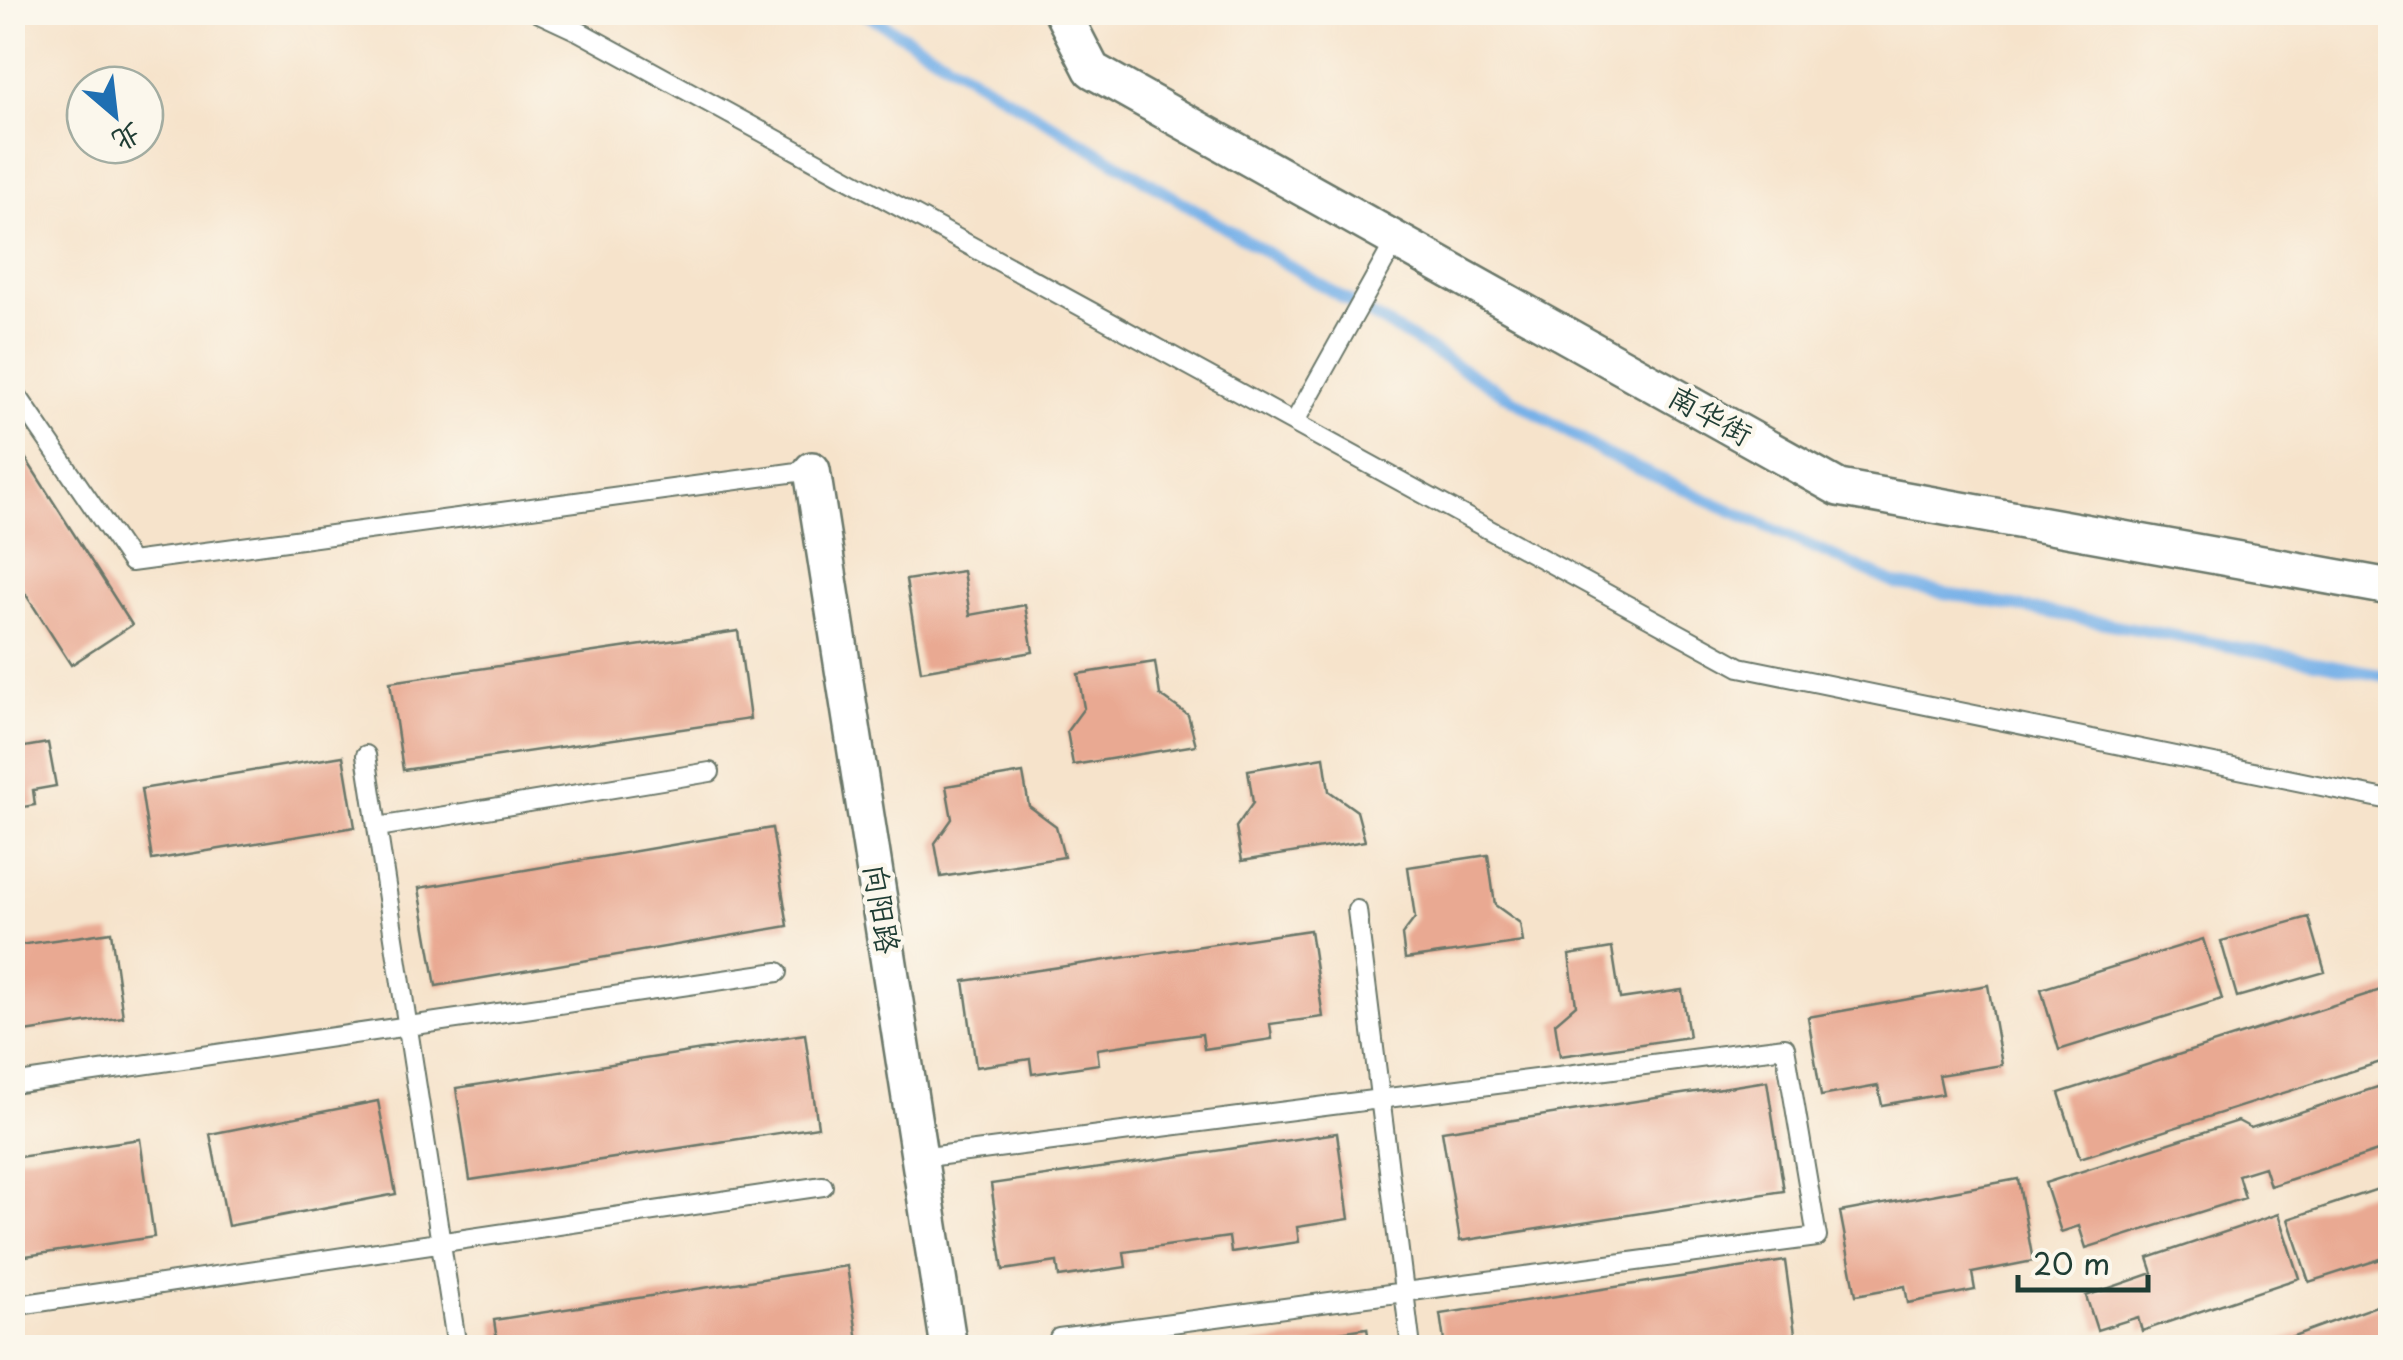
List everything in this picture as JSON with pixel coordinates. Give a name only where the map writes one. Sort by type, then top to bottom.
[{"type":"street","name":"南华街","points":[[1062,12],[1092,70],[1840,488],[2390,587]]},
{"type":"street","name":"向阳路","points":[[812,470],[950,1348]]},
{"type":"lane","points":[[538,12],[1740,667],[2390,800]]},
{"type":"lane","points":[[1294,423],[1396,240]]},
{"type":"lane","points":[[12,388],[131,562],[812,470]]},
{"type":"lane","points":[[366,754],[456,1348]]},
{"type":"lane","points":[[378,827],[710,772]]},
{"type":"lane","points":[[1357,910],[1410,1348]]},
{"type":"lane","points":[[12,1084],[778,972]]},
{"type":"lane","points":[[920,1158],[1785,1047],[1817,1237],[1058,1338]]},
{"type":"lane","points":[[12,1306],[823,1186]]},
{"type":"building","points":[[12,437],[132,625],[71,665],[12,573]]},
{"type":"building","points":[[963,571],[970,615],[1025,605],[1033,652],[921,671],[906,580]]},
{"type":"building","points":[[738,631],[750,719],[403,770],[390,682]]},
{"type":"building","points":[[1155,662],[1160,695],[1188,715],[1196,745],[1073,765],[1067,731],[1084,708],[1078,674]]},
{"type":"building","points":[[48,743],[56,786],[33,790],[35,805],[12,809],[12,749]]},
{"type":"building","points":[[343,756],[355,827],[152,860],[141,789]]},
{"type":"building","points":[[1324,757],[1329,791],[1357,811],[1365,841],[1242,861],[1236,827],[1253,803],[1248,770]]},
{"type":"building","points":[[1023,773],[1029,806],[1056,826],[1064,857],[941,877],[935,843],[952,819],[946,786]]},
{"type":"building","points":[[772,828],[788,926],[436,986],[419,888]]},
{"type":"building","points":[[1488,855],[1495,905],[1520,923],[1523,942],[1405,959],[1402,935],[1415,918],[1408,867]]},
{"type":"building","points":[[2309,917],[2325,972],[2237,997],[2221,941]]},
{"type":"building","points":[[1310,930],[1323,1017],[1270,1024],[1272,1039],[1204,1049],[1202,1034],[1097,1049],[1099,1064],[1032,1074],[1030,1059],[976,1067],[964,981]]},
{"type":"building","points":[[111,932],[123,1017],[12,1034],[12,946]]},
{"type":"building","points":[[2203,939],[2222,999],[2059,1050],[2041,989]]},
{"type":"building","points":[[1612,948],[1620,999],[1682,990],[1689,1037],[1560,1056],[1555,1023],[1576,1005],[1569,955]]},
{"type":"building","points":[[1988,985],[2002,1065],[1939,1075],[1943,1094],[1882,1105],[1878,1086],[1821,1096],[1808,1017]]},
{"type":"building","points":[[2390,987],[2390,1059],[2080,1158],[2059,1093]]},
{"type":"building","points":[[805,1034],[818,1127],[470,1180],[456,1088]]},
{"type":"building","points":[[1767,1081],[1784,1191],[1460,1241],[1442,1131]]},
{"type":"building","points":[[2390,1083],[2390,1147],[2270,1186],[2264,1167],[2238,1175],[2245,1198],[2086,1248],[2079,1226],[2061,1232],[2045,1183],[2238,1121],[2251,1128]]},
{"type":"building","points":[[378,1101],[396,1194],[228,1226],[210,1134]]},
{"type":"building","points":[[1337,1133],[1349,1219],[1297,1227],[1299,1242],[1231,1252],[1229,1237],[1124,1252],[1126,1267],[1059,1277],[1057,1262],[1003,1270],[991,1184]]},
{"type":"building","points":[[140,1139],[154,1237],[12,1258],[12,1158]]},
{"type":"building","points":[[2018,1179],[2033,1261],[1972,1273],[1975,1290],[1908,1303],[1905,1286],[1856,1295],[1840,1212]]},
{"type":"building","points":[[2390,1185],[2390,1256],[2309,1282],[2288,1219]]},
{"type":"building","points":[[2278,1214],[2299,1278],[2142,1331],[2138,1317],[2097,1330],[2086,1296],[2153,1273],[2148,1258]]},
{"type":"building","points":[[1785,1261],[1797,1348],[1445,1348],[1440,1314]]},
{"type":"building","points":[[847,1266],[859,1348],[498,1348],[494,1320]]},
{"type":"building","points":[[2390,1301],[2390,1348],[2263,1348],[2263,1347]]},
{"type":"building","points":[[1367,1328],[1370,1348],[1251,1348],[1251,1345]]},
{"type":"waterway","points":[[863,12],[1605,454],[1896,584],[2390,676]]}]
